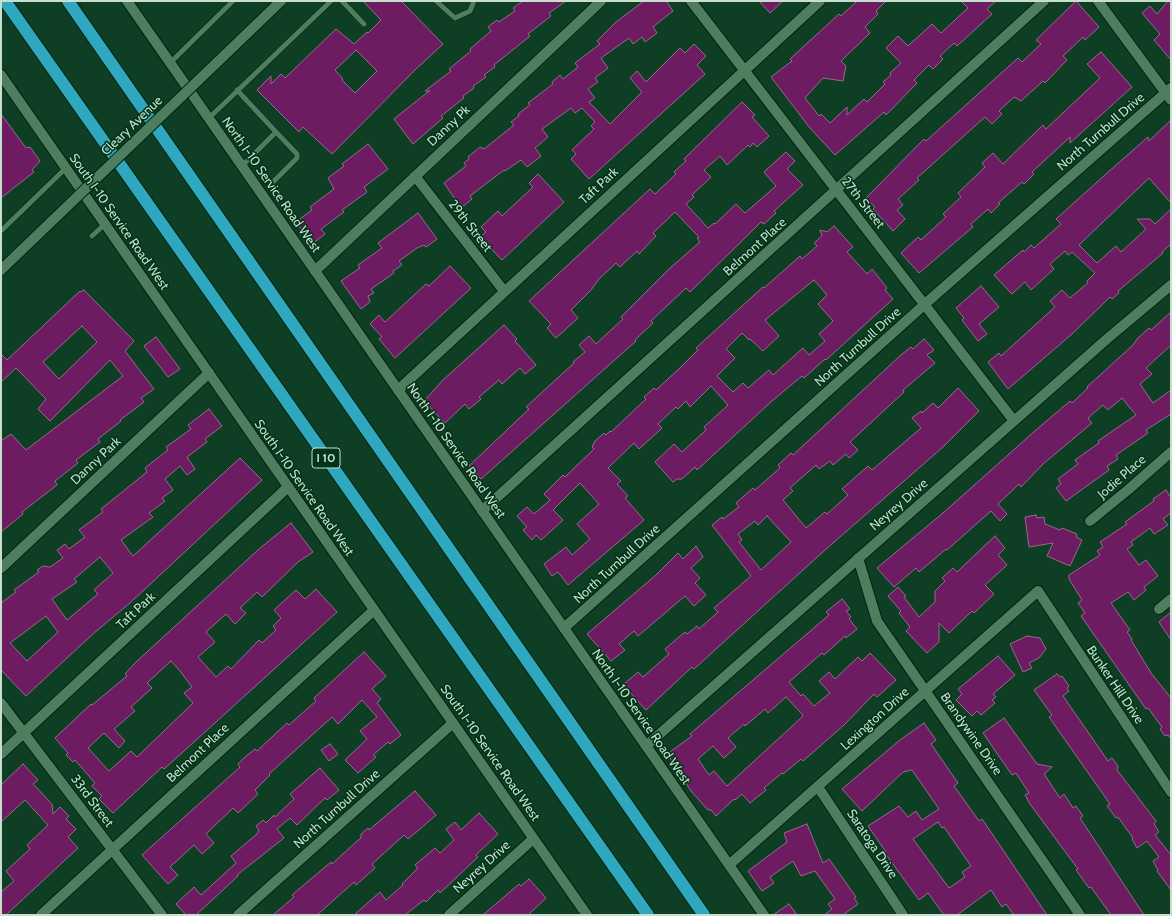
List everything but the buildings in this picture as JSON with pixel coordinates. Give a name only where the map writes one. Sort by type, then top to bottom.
[{"type":"highway","name":"I 10","points":[[5,1],[648,915]]},
{"type":"highway","points":[[68,1],[704,915]]},
{"type":"street","name":"North I-10 Service Road West","points":[[127,1],[764,915]]},
{"type":"street","name":"Cleary Avenue","points":[[1,270],[281,1]]},
{"type":"street","name":"Danny Pk","points":[[315,271],[601,1]]},
{"type":"street","name":"27th Street","points":[[691,1],[1014,421]]},
{"type":"street","name":"Taft Park","points":[[398,390],[820,1]]},
{"type":"street","name":"Belmont Place","points":[[482,511],[1044,1]]},
{"type":"street","points":[[1098,1],[1169,94]]},
{"type":"street","name":"South I-10 Service Road West","points":[[1,75],[587,915]]},
{"type":"street","name":"North Turnbull Drive","points":[[564,628],[925,304],[1169,94]]},
{"type":"street","name":"29th Street","points":[[415,176],[504,291]]},
{"type":"street","name":"Neyrey Drive","points":[[646,746],[1108,338],[1171,285]]},
{"type":"street","name":"Danny Park","points":[[1,568],[209,373]]},
{"type":"street","name":"Jodie Place","points":[[1090,521],[1171,452]]},
{"type":"street","name":"Taft Park","points":[[1,754],[288,487]]},
{"type":"street","name":"Brandywine Drive","points":[[858,558],[878,621],[1080,915]]},
{"type":"street","name":"Lexington Drive","points":[[729,865],[1038,592]]},
{"type":"street","name":"Bunker Hill Drive","points":[[1038,592],[1171,792]]},
{"type":"street","points":[[1159,609],[1171,599]]},
{"type":"street","name":"Belmont Place","points":[[41,915],[374,610]]},
{"type":"street","name":"33rd Street","points":[[1,702],[162,915]]},
{"type":"street","name":"North Turnbull Drive","points":[[238,915],[453,723]]},
{"type":"street","name":"Saratoga Drive","points":[[818,787],[903,915]]},
{"type":"street","name":"Neyrey Drive","points":[[449,915],[533,839]]},
{"type":"lane","points":[[170,63],[233,1]]},
{"type":"lane","points":[[209,118],[331,1]]},
{"type":"lane","points":[[342,1],[364,24]]},
{"type":"lane","points":[[436,1],[455,18],[470,11],[474,1]]},
{"type":"lane","points":[[237,90],[298,154],[297,158],[274,181]]},
{"type":"lane","points":[[242,166],[276,132]]},
{"type":"lane","points":[[1,231],[66,168]]},
{"type":"lane","points":[[92,236],[105,224]]}]
